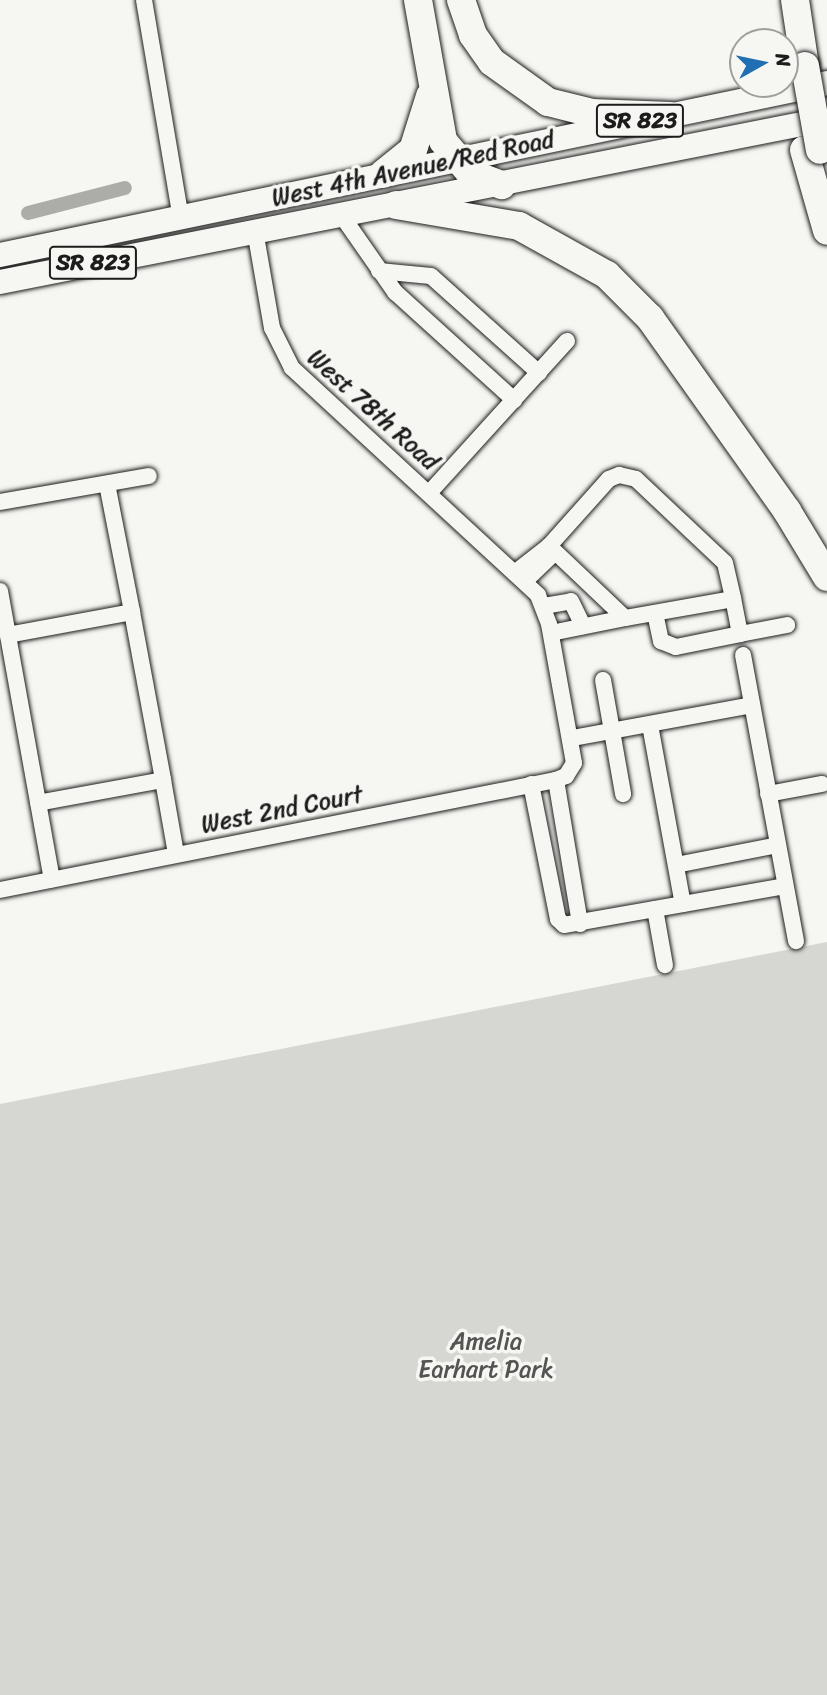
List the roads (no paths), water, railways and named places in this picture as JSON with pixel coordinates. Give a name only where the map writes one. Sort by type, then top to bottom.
[{"type":"highway","points":[[418,0],[443,141],[453,158],[470,173],[502,185]]},
{"type":"highway","points":[[461,0],[473,35],[492,62],[548,102],[592,113],[670,116]]},
{"type":"highway","points":[[776,0],[786,28]]},
{"type":"highway","points":[[795,0],[796,28]]},
{"type":"highway","points":[[799,67],[827,231]]},
{"type":"highway","points":[[383,174],[413,150],[432,87]]},
{"type":"highway","points":[[812,150],[827,192]]},
{"type":"highway","points":[[396,205],[519,226],[607,275],[650,318],[787,511],[827,577]]},
{"type":"main road","name":"West 4th Avenue/Red Road","points":[[0,255],[342,184],[453,158],[670,116],[729,91]]},
{"type":"main road","name":"West 4th Avenue/Red Road","points":[[0,282],[827,119]]},
{"type":"main road","points":[[255,231],[260,216],[321,196],[342,184]]},
{"type":"street","points":[[144,0],[181,218]]},
{"type":"street","points":[[342,216],[379,271],[414,311],[514,400]]},
{"type":"street","name":"West 78th Road","points":[[255,231],[272,328],[281,354],[313,388],[524,578],[544,606],[573,738],[570,771]]},
{"type":"street","points":[[379,271],[431,276],[539,373]]},
{"type":"street","points":[[430,492],[567,341]]},
{"type":"street","points":[[0,502],[149,476]]},
{"type":"street","points":[[524,578],[609,479],[628,476],[725,563],[740,634]]},
{"type":"street","points":[[107,484],[176,855]]},
{"type":"street","points":[[549,546],[625,618]]},
{"type":"street","points":[[0,591],[52,879]]},
{"type":"street","points":[[551,634],[733,599]]},
{"type":"street","points":[[544,606],[571,601],[583,626]]},
{"type":"street","points":[[8,635],[132,612]]},
{"type":"street","points":[[655,613],[666,647],[787,625]]},
{"type":"street","points":[[743,655],[796,941]]},
{"type":"street","points":[[603,680],[623,794]]},
{"type":"street","points":[[573,738],[752,705]]},
{"type":"street","points":[[650,725],[683,904]]},
{"type":"street","name":"West 2nd Court","points":[[0,890],[556,780],[570,771]]},
{"type":"street","points":[[38,803],[163,780]]},
{"type":"street","points":[[556,780],[580,924]]},
{"type":"street","points":[[531,784],[558,919],[564,925],[785,886]]},
{"type":"street","points":[[768,794],[822,784]]},
{"type":"street","points":[[537,820],[562,815]]},
{"type":"street","points":[[676,865],[778,845]]},
{"type":"street","points":[[656,909],[665,965]]},
{"type":"waterway","points":[[28,213],[125,188]]},
{"type":"park label","name":"Amelia Earhart Park","points":[[486,1356]]}]
